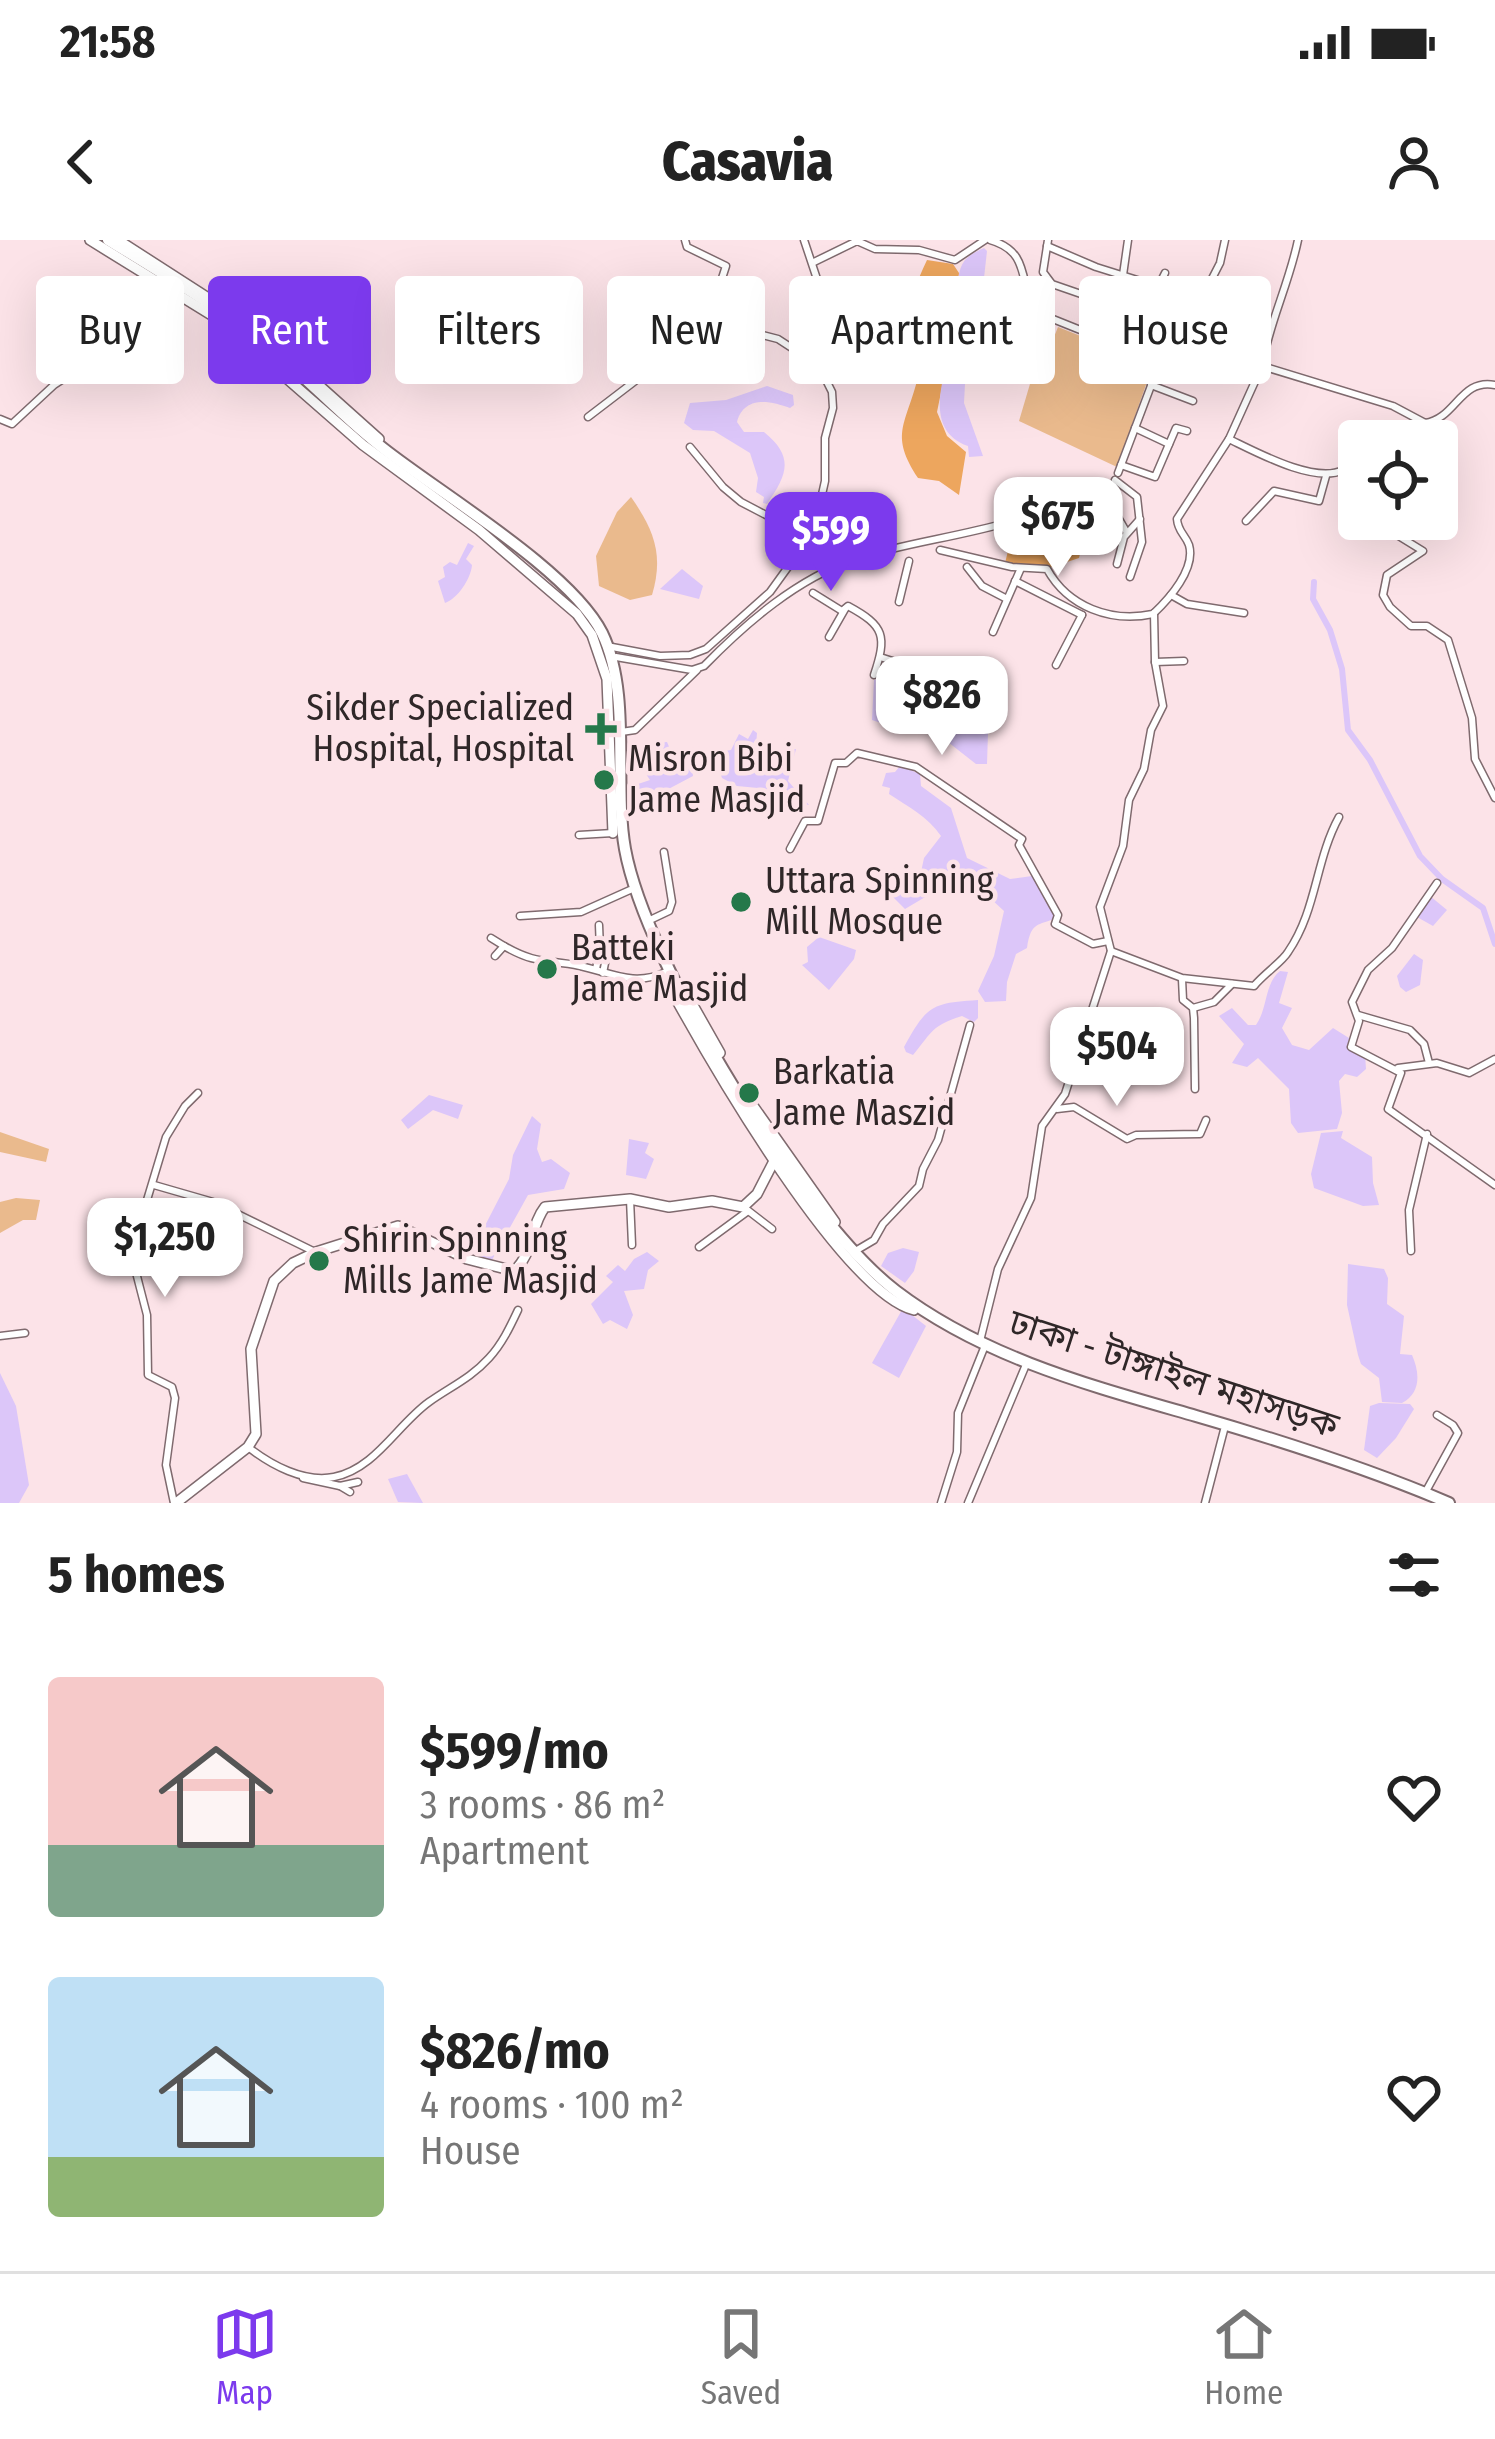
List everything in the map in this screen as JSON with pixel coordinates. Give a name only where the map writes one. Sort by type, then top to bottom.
[{"type":"highway","name":"ঢাকা - টাঙ্গাইল মহাসড়ক","points":[[93,240],[155,276]]},
{"type":"highway","name":"ঢাকা - টাঙ্গাইল মহাসড়ক","points":[[121,242],[208,299]]},
{"type":"highway","name":"ঢাকা - টাঙ্গাইল মহাসড়ক","points":[[305,384],[368,444],[538,572],[587,619],[610,673],[615,833],[630,890],[666,972],[678,986]]},
{"type":"highway","name":"ঢাকা - টাঙ্গাইল মহাসড়ক","points":[[308,384],[373,440],[454,496],[559,582],[590,614],[612,660],[625,850],[649,920],[678,986],[753,1116],[832,1226],[879,1277],[916,1308],[1025,1367],[1311,1450],[1449,1503]]},
{"type":"highway","name":"ঢাকা - টাঙ্গাইল মহাসড়ক","points":[[982,1345],[1054,1374],[1335,1464],[1436,1503]]},
{"type":"main road","points":[[121,242],[208,299]]},
{"type":"main road","points":[[454,496],[591,609],[614,652],[620,732]]},
{"type":"main road","points":[[678,986],[675,997],[720,1080],[774,1161],[848,1258],[904,1307],[916,1308]]},
{"type":"main road","points":[[678,986],[736,1082],[857,1250],[916,1308]]},
{"type":"main road","points":[[175,1503],[246,1449],[257,1421],[251,1349],[256,1325],[274,1282],[293,1263],[398,1226],[467,1259],[514,1271],[532,1247],[538,1216],[545,1208],[630,1199],[669,1207],[712,1201],[746,1209],[774,1161]]},
{"type":"street","points":[[685,240],[685,246],[726,266],[706,320],[778,338],[789,346]]},
{"type":"street","points":[[804,240],[818,276]]},
{"type":"street","points":[[814,262],[856,242],[955,260],[987,240],[1016,254],[1022,276]]},
{"type":"street","points":[[1124,275],[1128,240]]},
{"type":"street","points":[[1213,276],[1225,240]]},
{"type":"street","points":[[1271,326],[1298,240]]},
{"type":"street","points":[[1079,293],[1044,277],[1048,243],[1127,276]]},
{"type":"street","points":[[1271,369],[1393,406],[1418,420]]},
{"type":"street","points":[[1438,420],[1466,390],[1484,383],[1495,385]]},
{"type":"street","points":[[0,419],[12,424],[56,384]]},
{"type":"street","points":[[588,417],[631,384]]},
{"type":"street","points":[[614,652],[660,656],[706,649],[788,573],[825,481],[825,438],[833,408],[828,384]]},
{"type":"street","points":[[1016,581],[1084,610],[1141,617],[1154,614],[1171,595],[1190,560],[1177,519],[1229,439],[1254,384]]},
{"type":"street","points":[[1118,473],[1151,385],[1193,401]]},
{"type":"street","points":[[1118,473],[1154,477],[1178,427],[1187,431]]},
{"type":"street","points":[[1135,428],[1169,444]]},
{"type":"street","points":[[1229,439],[1274,461],[1326,476],[1338,472]]},
{"type":"street","points":[[690,447],[741,502],[806,536]]},
{"type":"street","points":[[1118,473],[1137,497],[1140,519],[1142,542],[1130,577]]},
{"type":"street","points":[[1246,520],[1274,491],[1319,501],[1326,476]]},
{"type":"street","points":[[1104,493],[1127,532]]},
{"type":"street","points":[[620,732],[635,730],[763,611],[811,580],[852,560],[1035,519],[1054,502]]},
{"type":"street","points":[[1117,564],[1127,532],[1140,519]]},
{"type":"street","points":[[1404,540],[1422,553],[1387,575],[1383,595],[1411,626],[1427,626],[1448,640],[1472,718],[1474,754],[1495,798]]},
{"type":"street","points":[[940,550],[1047,569],[1058,588],[1084,610]]},
{"type":"street","points":[[899,602],[909,561]]},
{"type":"street","points":[[968,567],[982,586],[1007,598]]},
{"type":"street","points":[[993,632],[1021,568]]},
{"type":"street","points":[[813,593],[845,609]]},
{"type":"street","points":[[1171,595],[1186,604],[1244,614]]},
{"type":"street","points":[[829,638],[848,606],[863,614],[880,629],[874,675]]},
{"type":"street","points":[[1056,665],[1084,610]]},
{"type":"street","points":[[941,1503],[957,1452],[958,1413],[982,1345],[998,1269],[1031,1198],[1042,1126],[1056,1109],[1076,1065],[1111,951],[1100,907],[1128,826],[1129,800],[1163,706],[1154,662],[1154,614]]},
{"type":"street","points":[[614,652],[680,669],[699,668]]},
{"type":"street","points":[[880,656],[905,665]]},
{"type":"street","points":[[1154,662],[1184,661]]},
{"type":"street","points":[[790,849],[807,819],[818,821],[835,763],[846,763],[857,753],[916,766],[1022,838],[1019,845],[1028,866],[1058,915],[1055,924],[1094,944],[1108,941]]},
{"type":"street","points":[[1111,951],[1182,978],[1254,986],[1268,968],[1287,956],[1314,898],[1318,865],[1340,817]]},
{"type":"street","points":[[579,835],[615,833]]},
{"type":"street","points":[[649,920],[665,914],[672,902],[664,853]]},
{"type":"street","points":[[1436,883],[1392,948],[1360,983],[1352,1002],[1358,1015],[1351,1047],[1398,1069],[1429,1063],[1469,1072],[1495,1059]]},
{"type":"street","points":[[520,916],[581,912],[630,890]]},
{"type":"street","points":[[598,926],[600,949]]},
{"type":"street","points":[[491,938],[535,963],[573,964],[633,981],[666,972]]},
{"type":"street","points":[[495,956],[504,946]]},
{"type":"street","points":[[587,948],[608,953],[599,972]]},
{"type":"street","points":[[1182,978],[1183,1000],[1193,1008],[1195,1089]]},
{"type":"street","points":[[1193,1008],[1214,1002],[1232,984]]},
{"type":"street","points":[[1358,1015],[1410,1030],[1424,1044],[1429,1063]]},
{"type":"street","points":[[857,1250],[874,1240],[887,1219],[916,1192],[922,1168],[938,1140],[970,1024]]},
{"type":"street","points":[[1398,1069],[1401,1082],[1388,1109],[1495,1185]]},
{"type":"street","points":[[175,1503],[166,1465],[175,1398],[172,1387],[148,1375],[147,1315],[132,1263],[166,1137],[198,1093]]},
{"type":"street","points":[[1056,1109],[1074,1107],[1114,1134],[1132,1139],[1136,1135],[1201,1134],[1206,1120]]},
{"type":"street","points":[[1411,1251],[1409,1210],[1426,1134]]},
{"type":"street","points":[[153,1185],[213,1202],[316,1252]]},
{"type":"street","points":[[630,1199],[632,1246]]},
{"type":"street","points":[[699,1247],[746,1209],[772,1229]]},
{"type":"street","points":[[300,1476],[330,1478],[368,1461],[428,1403],[462,1383],[491,1356],[518,1310]]},
{"type":"street","points":[[0,1336],[25,1333]]},
{"type":"street","points":[[968,1503],[1025,1367]]},
{"type":"street","points":[[1425,1493],[1458,1434],[1436,1415]]},
{"type":"street","points":[[1204,1503],[1224,1430]]},
{"type":"street","points":[[246,1449],[308,1481],[340,1486],[358,1482]]},
{"type":"street","points":[[340,1486],[350,1492]]},
{"type":"shaded area","points":[[984,248],[987,251],[984,276],[959,276],[970,256]]},
{"type":"shaded area","points":[[927,260],[953,264],[959,273],[959,276],[921,276]]},
{"type":"shaded area","points":[[1058,327],[1079,335],[1079,384],[1146,384],[1117,467],[1019,421],[1030,384],[1055,384]]},
{"type":"shaded area","points":[[916,384],[943,384],[937,412],[947,436],[966,452],[959,495],[939,481],[918,478],[904,451],[905,420]]},
{"type":"shaded area","points":[[965,384],[964,403],[983,456],[969,457],[968,446],[945,427],[942,385]]},
{"type":"shaded area","points":[[767,386],[793,395],[794,405],[751,404],[737,422],[744,432],[764,432],[784,458],[783,475],[767,504],[756,492],[758,478],[750,453],[714,431],[693,430],[684,423],[690,403],[726,400]]},
{"type":"shaded area","points":[[631,497],[651,532],[657,567],[652,595],[630,600],[599,586],[596,556],[617,512]]},
{"type":"shaded area","points":[[1076,518],[1086,528],[1079,558],[1049,568],[1005,563],[1008,551],[1023,547],[1025,527],[1053,530]]},
{"type":"shaded area","points":[[468,543],[474,546],[466,559],[472,565],[469,576],[459,593],[445,603],[438,581],[445,577],[443,567],[450,562],[457,565]]},
{"type":"shaded area","points":[[682,569],[703,586],[699,599],[660,589]]},
{"type":"shaded area","points":[[896,679],[895,690],[947,707],[969,729],[988,733],[987,764],[976,764],[939,735],[897,721],[893,727],[872,720],[874,680]]},
{"type":"shaded area","points":[[753,730],[756,746],[773,751],[796,749],[788,781],[809,805],[722,778],[715,758],[731,750],[739,734],[748,739]]},
{"type":"shaded area","points":[[667,742],[673,756],[684,754],[693,776],[645,806],[637,805],[635,785],[650,780],[646,774],[650,759],[656,756],[656,743]]},
{"type":"shaded area","points":[[900,766],[920,774],[921,786],[951,808],[967,858],[1010,879],[1032,876],[1056,918],[1036,926],[1027,948],[1016,954],[1006,1001],[985,1002],[978,991],[994,956],[1004,911],[964,874],[905,909],[893,897],[921,872],[924,858],[941,836],[889,794],[890,788],[882,786],[886,773]]},
{"type":"shaded area","points":[[1430,896],[1447,910],[1433,926],[1417,917]]},
{"type":"shaded area","points":[[819,937],[856,950],[829,990],[802,965],[808,962],[807,947]]},
{"type":"shaded area","points":[[1414,954],[1423,960],[1420,985],[1406,992],[1397,976]]},
{"type":"shaded area","points":[[1280,971],[1288,972],[1279,1003],[1292,1008],[1282,1028],[1292,1045],[1309,1050],[1333,1028],[1349,1038],[1347,1047],[1365,1054],[1366,1069],[1357,1077],[1345,1074],[1339,1081],[1342,1113],[1337,1129],[1298,1133],[1291,1123],[1289,1089],[1258,1058],[1247,1067],[1232,1063],[1244,1044],[1219,1016],[1232,1008],[1248,1025],[1256,1025]]},
{"type":"shaded area","points":[[978,1000],[974,1022],[962,1016],[944,1023],[913,1055],[906,1052],[904,1047],[925,1014],[940,1005]]},
{"type":"shaded area","points":[[429,1095],[463,1105],[458,1119],[433,1110],[408,1129],[401,1120]]},
{"type":"shaded area","points":[[532,1116],[541,1124],[537,1149],[542,1162],[551,1159],[570,1173],[564,1189],[528,1195],[492,1260],[482,1262],[474,1247],[509,1179],[513,1155]]},
{"type":"shaded area","points":[[1343,1131],[1341,1138],[1372,1157],[1379,1205],[1363,1206],[1314,1188],[1311,1174],[1321,1133]]},
{"type":"shaded area","points":[[0,1132],[49,1149],[46,1162],[0,1152]]},
{"type":"shaded area","points":[[629,1139],[649,1143],[645,1153],[654,1159],[646,1179],[626,1175]]},
{"type":"shaded area","points":[[40,1200],[36,1220],[23,1220],[0,1233],[0,1202]]},
{"type":"shaded area","points":[[903,1248],[919,1252],[905,1283],[881,1266],[888,1253]]},
{"type":"shaded area","points":[[647,1252],[659,1261],[648,1270],[644,1289],[624,1291],[633,1315],[627,1329],[610,1320],[603,1324],[591,1304],[613,1282],[606,1276],[618,1265],[625,1271]]},
{"type":"shaded area","points":[[1348,1264],[1384,1269],[1387,1304],[1404,1316],[1400,1354],[1412,1355],[1417,1375],[1413,1394],[1402,1403],[1382,1402],[1379,1378],[1361,1364],[1347,1305]]},
{"type":"shaded area","points":[[903,1308],[926,1326],[899,1378],[872,1363]]},
{"type":"shaded area","points":[[0,1373],[16,1406],[29,1485],[19,1503],[0,1503]]},
{"type":"shaded area","points":[[1410,1404],[1414,1409],[1377,1458],[1364,1450],[1370,1406]]},
{"type":"shaded area","points":[[407,1474],[423,1503],[398,1502],[388,1479]]},
{"type":"waterway","points":[[1314,582],[1313,599],[1330,630],[1342,669],[1348,730],[1370,760],[1420,856],[1442,879],[1483,908],[1495,944]]},
{"type":"place","name":"Sikder Specialized Hospital, Hospital","points":[[601,729]]},
{"type":"place","name":"Misron Bibi Jame Masjid","points":[[604,780]]},
{"type":"place","name":"Uttara Spinning Mill Mosque","points":[[741,902]]},
{"type":"place","name":"Batteki Jame Masjid","points":[[547,969]]},
{"type":"place","name":"Barkatia Jame Maszid","points":[[749,1093]]},
{"type":"place","name":"Shirin Spinning Mills Jame Masjid","points":[[319,1261]]}]
